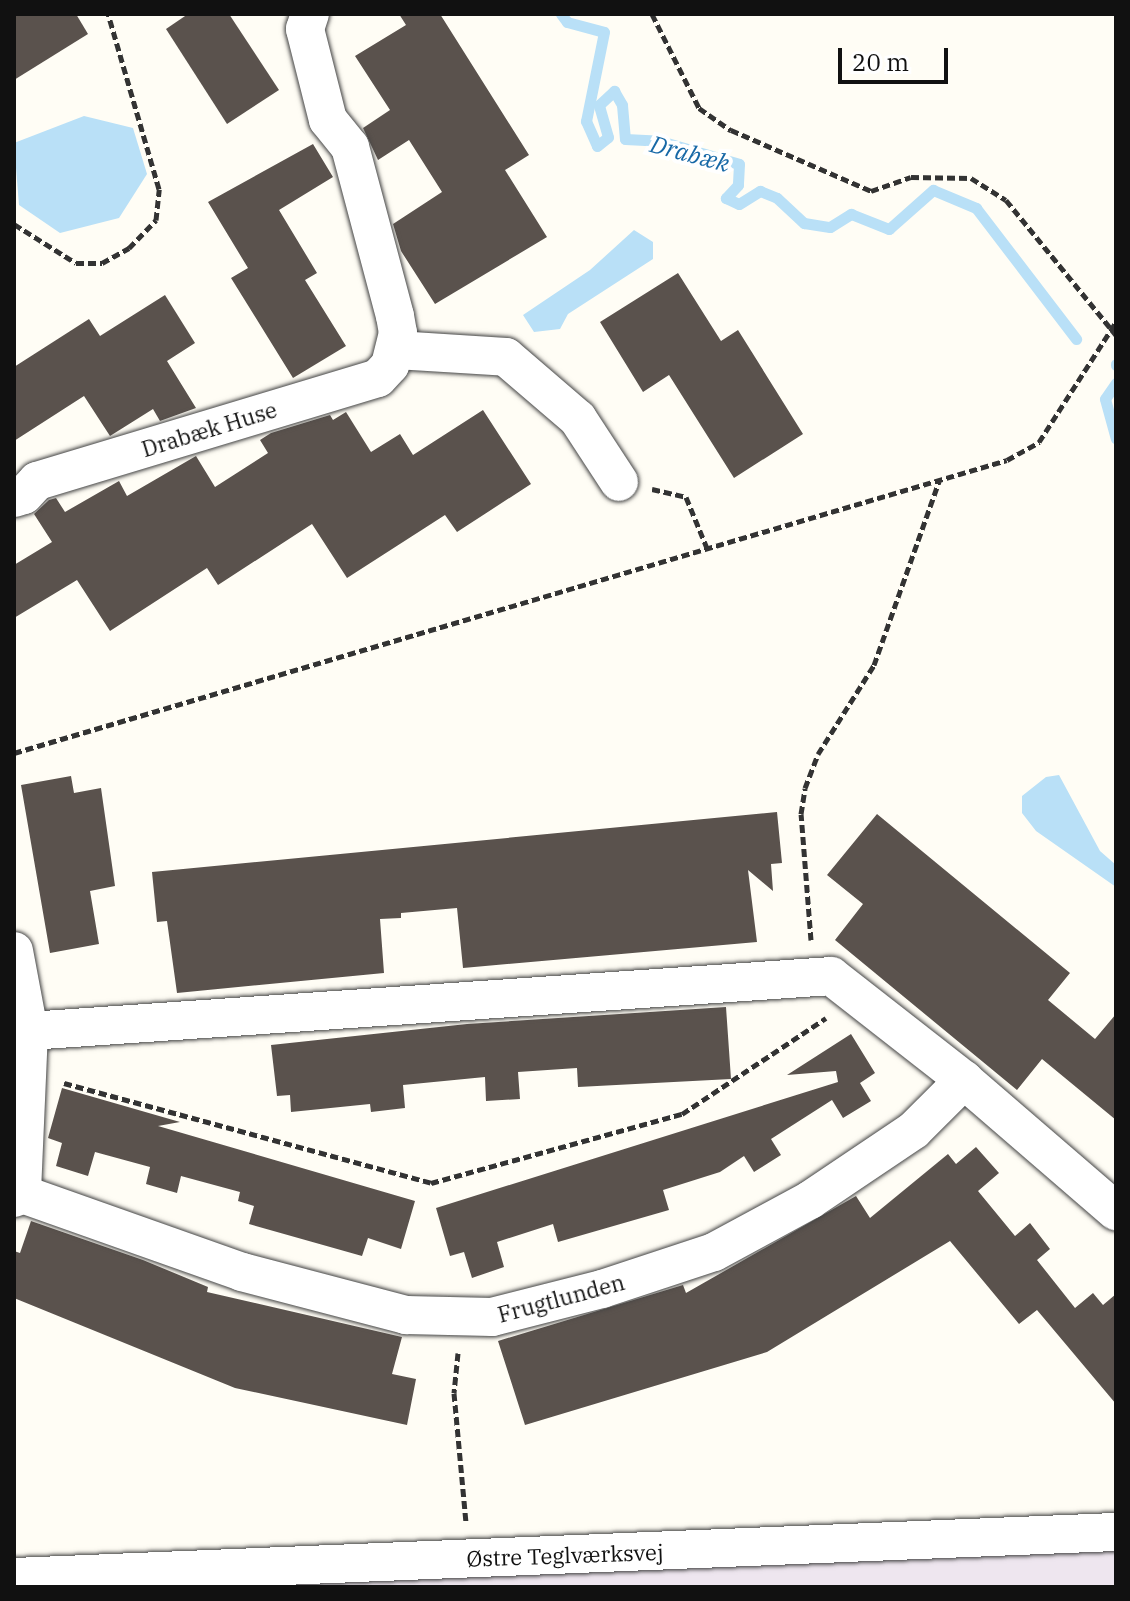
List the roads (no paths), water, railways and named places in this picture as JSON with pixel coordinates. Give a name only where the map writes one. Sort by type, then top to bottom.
[{"type":"street","points":[[310,14],[305,29],[328,120],[350,147],[395,316],[396,350],[506,357],[578,419],[619,482]]},
{"type":"street","name":"Drabæk Huse","points":[[14,498],[24,495],[37,481],[378,378],[396,350]]},
{"type":"street","name":"Frugtlunden","points":[[14,951],[29,1031],[18,1196],[242,1272],[406,1315],[492,1317],[588,1293],[714,1252],[810,1200],[914,1130],[964,1080]]},
{"type":"street","points":[[29,1031],[831,976],[964,1080],[1116,1211]]},
{"type":"street","name":"Østre Teglværksvej","points":[[14,1577],[1116,1532]]},
{"type":"water","points":[[84,116],[133,128],[147,174],[119,218],[60,233],[19,205],[14,143]]},
{"type":"water","points":[[634,230],[653,242],[653,259],[568,314],[560,329],[534,332],[523,315],[590,270]]},
{"type":"water","points":[[1059,775],[1100,851],[1116,865],[1116,887],[1036,831],[1022,813],[1022,796],[1046,777]]},
{"type":"waterway","name":"Drabæk","points":[[561,14],[567,22],[604,32],[586,121],[597,146],[608,137],[599,105],[614,91],[622,105],[625,139],[660,141],[739,164],[738,185],[726,198],[739,204],[760,191],[777,198],[804,223],[830,227],[851,214],[889,229],[933,190],[976,208],[1076,339]]},
{"type":"waterway","name":"Drabæk","points":[[1116,383],[1105,399],[1116,439]]}]
